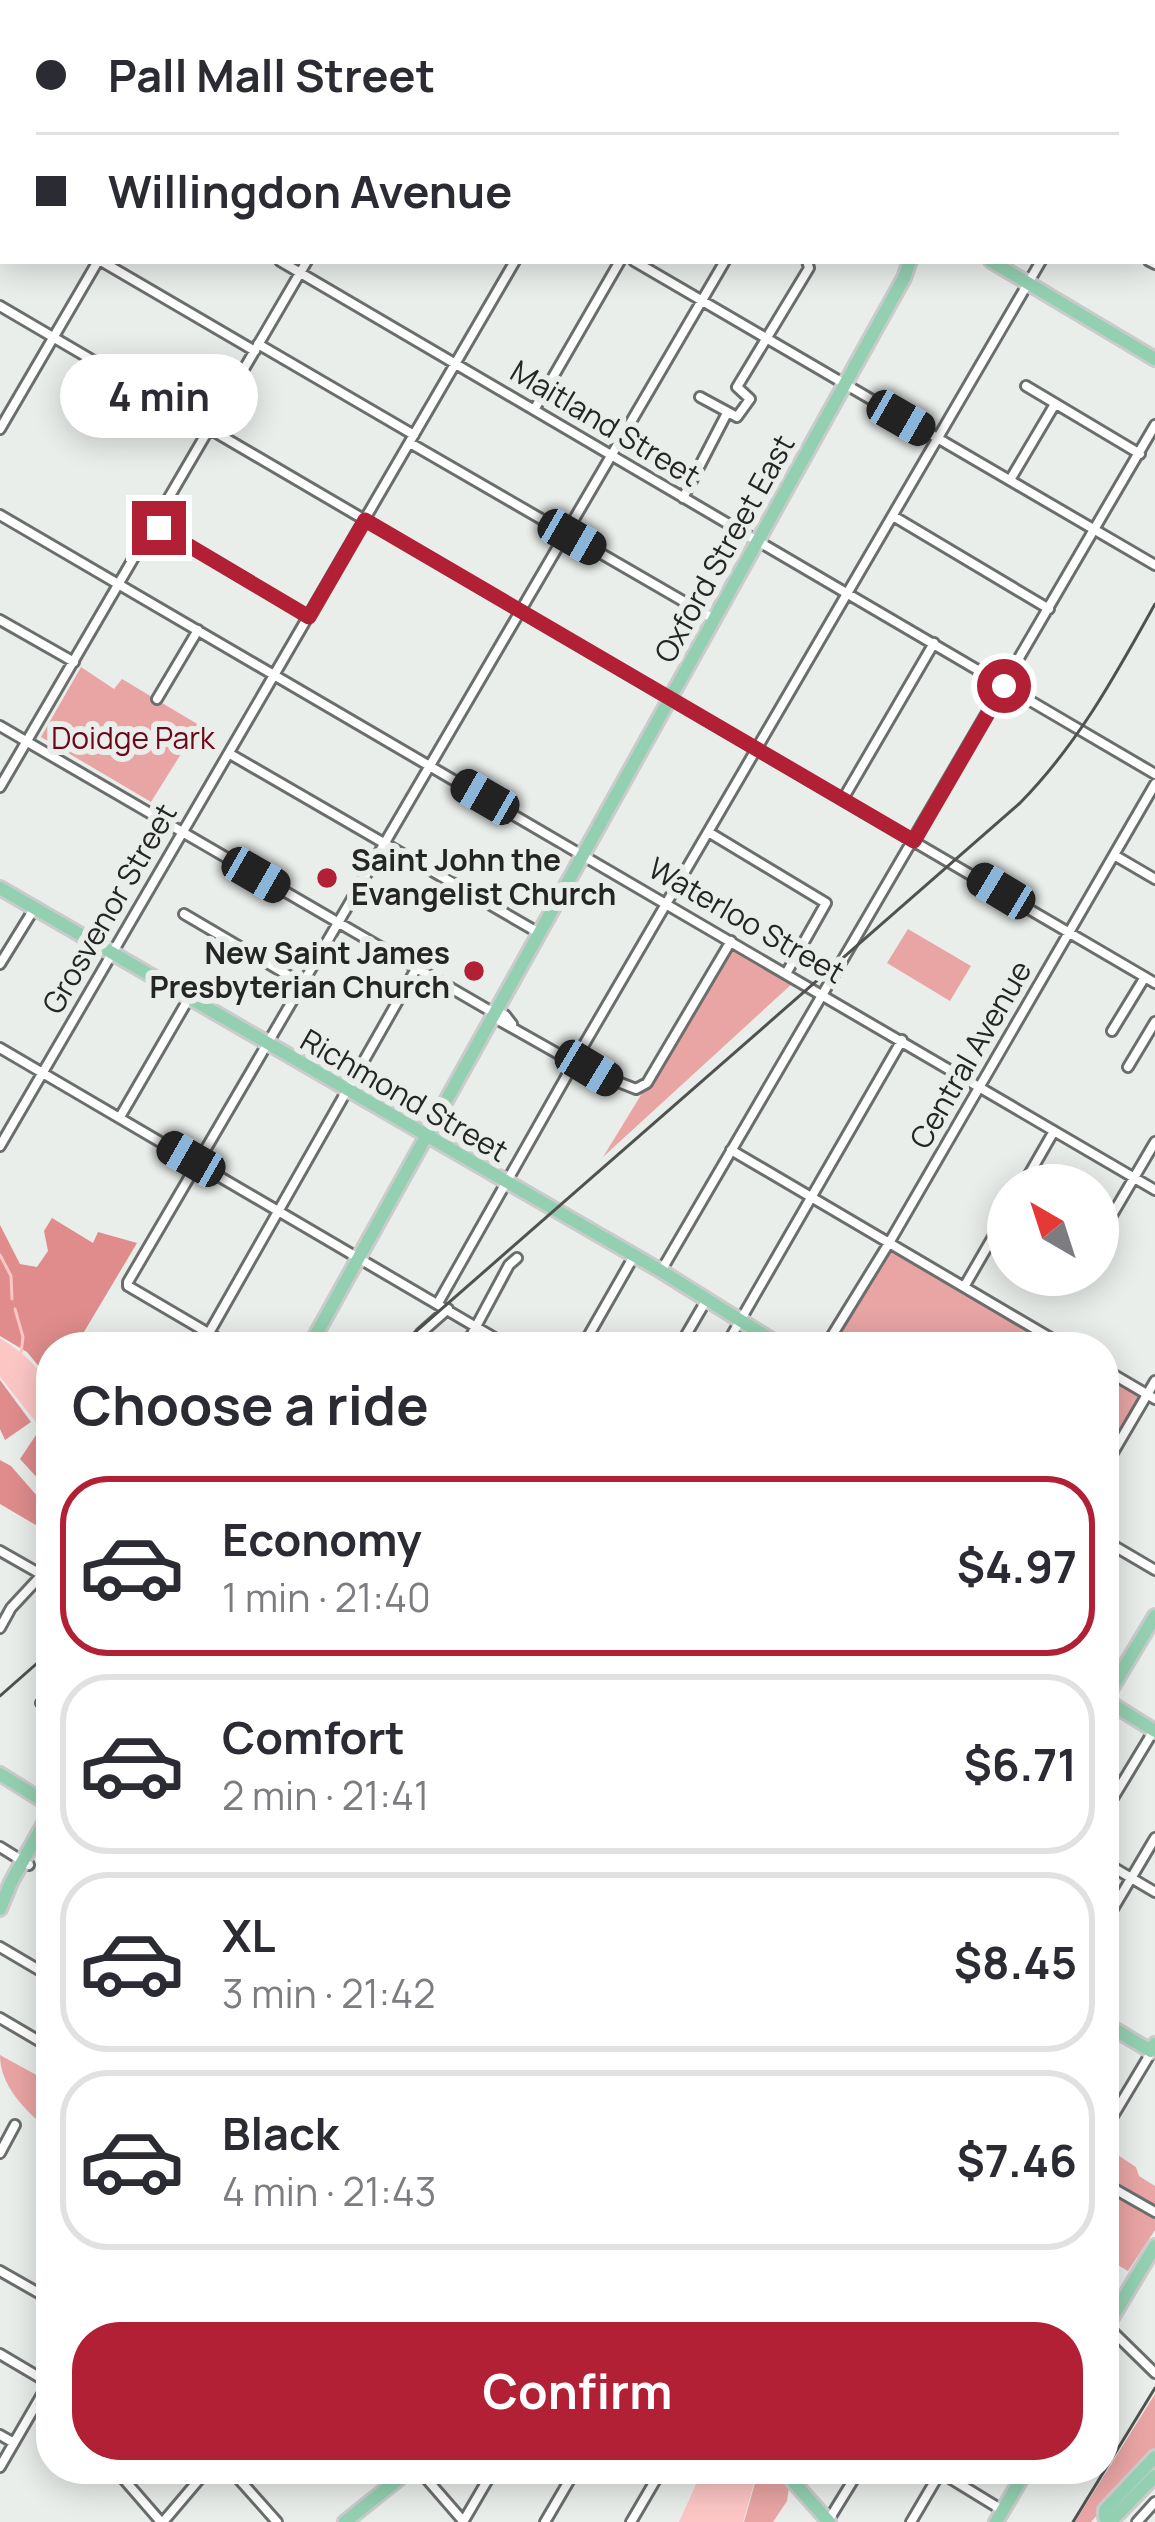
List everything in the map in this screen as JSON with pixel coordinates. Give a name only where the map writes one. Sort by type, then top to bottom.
[{"type":"main road","name":"Oxford Street East","points":[[317,1332],[909,264]]},
{"type":"main road","name":"Oxford Street East","points":[[904,278],[916,264]]},
{"type":"main road","points":[[996,264],[1155,359]]},
{"type":"main road","name":"Richmond Street","points":[[0,888],[759,1332]]},
{"type":"main road","points":[[1119,1675],[1155,1616]]},
{"type":"main road","points":[[1119,1709],[1154,1731]]},
{"type":"main road","points":[[0,1774],[36,1796]]},
{"type":"main road","points":[[3,1904],[36,1838]]},
{"type":"main road","points":[[25,1863],[36,1847]]},
{"type":"main road","points":[[1119,2031],[1154,2049]]},
{"type":"main road","points":[[1119,2304],[1155,2246]]},
{"type":"main road","points":[[1106,2520],[1105,2510],[1155,2457]]},
{"type":"main road","points":[[1106,2520],[1155,2467]]},
{"type":"main road","points":[[1106,2520],[1155,2476]]},
{"type":"main road","points":[[345,2522],[395,2484]]},
{"type":"main road","points":[[796,2484],[829,2522]]},
{"type":"main road","points":[[999,2516],[1018,2484]]},
{"type":"street","points":[[0,429],[3,414],[98,264]]},
{"type":"street","points":[[105,264],[257,348],[714,619]]},
{"type":"street","name":"Maitland Street","points":[[285,264],[1155,774]]},
{"type":"street","points":[[0,787],[305,264]]},
{"type":"street","name":"Grosvenor Street","points":[[0,1146],[513,264]]},
{"type":"street","points":[[534,410],[618,264]]},
{"type":"street","points":[[639,264],[827,374],[848,378],[860,394],[1155,565]]},
{"type":"street","points":[[207,1332],[128,1282],[723,264]]},
{"type":"street","points":[[700,398],[737,417],[750,400],[737,387],[808,264]]},
{"type":"street","points":[[438,1304],[503,1181],[578,1061],[1039,264]]},
{"type":"street","points":[[0,306],[1155,983]]},
{"type":"street","points":[[827,374],[837,398]]},
{"type":"street","points":[[1026,386],[1140,454]]},
{"type":"street","points":[[1010,481],[1055,404]]},
{"type":"street","points":[[683,498],[727,413]]},
{"type":"street","points":[[661,1271],[1155,425]]},
{"type":"street","name":"Waterloo Street","points":[[0,514],[1155,1190]]},
{"type":"street","points":[[892,517],[1049,609]]},
{"type":"street","points":[[154,525],[309,617]]},
{"type":"street","points":[[0,620],[74,662]]},
{"type":"street","points":[[157,699],[198,630]]},
{"type":"street","points":[[843,799],[934,643]]},
{"type":"street","points":[[0,726],[416,969],[505,1015],[557,1051],[636,1089],[646,1083],[731,941]]},
{"type":"street","points":[[230,754],[539,933]]},
{"type":"street","name":"Central Avenue","points":[[836,1332],[1155,784]]},
{"type":"street","points":[[710,833],[826,903],[787,972]]},
{"type":"street","points":[[1114,855],[1155,879]]},
{"type":"street","points":[[0,964],[34,908]]},
{"type":"street","points":[[184,914],[303,984]]},
{"type":"street","points":[[210,1332],[416,969]]},
{"type":"street","points":[[1112,1031],[1144,977]]},
{"type":"street","points":[[120,1117],[189,998]]},
{"type":"street","points":[[1128,1067],[1155,1022]]},
{"type":"street","points":[[732,1332],[902,1040]]},
{"type":"street","points":[[0,1048],[485,1332]]},
{"type":"street","points":[[1035,1164],[1054,1131]]},
{"type":"street","points":[[1119,1203],[1155,1142]]},
{"type":"street","points":[[731,1150],[1040,1332]]},
{"type":"street","points":[[964,1287],[987,1247]]},
{"type":"street","points":[[591,1332],[634,1256]]},
{"type":"street","points":[[474,1332],[508,1265],[517,1258]]},
{"type":"street","points":[[687,1332],[706,1299]]},
{"type":"street","points":[[422,1332],[448,1310]]},
{"type":"street","points":[[1119,1378],[1151,1397]]},
{"type":"street","points":[[1119,1445],[1151,1397],[1155,1381]]},
{"type":"street","points":[[1119,1549],[1155,1570]]},
{"type":"street","points":[[0,1551],[36,1572]]},
{"type":"street","points":[[0,1628],[11,1608],[36,1587]]},
{"type":"street","points":[[1119,1788],[1154,1731]]},
{"type":"street","points":[[1119,1898],[1155,1838]]},
{"type":"street","points":[[0,1847],[25,1863]]},
{"type":"street","points":[[1119,1871],[1155,1892]]},
{"type":"street","points":[[0,1947],[36,1968]]},
{"type":"street","points":[[0,2018],[36,2039]]},
{"type":"street","points":[[1119,2106],[1154,2049]]},
{"type":"street","points":[[0,2152],[15,2125]]},
{"type":"street","points":[[1119,2192],[1155,2212]]},
{"type":"street","points":[[0,2270],[36,2291]]},
{"type":"street","points":[[1119,2340],[1155,2373]]},
{"type":"street","points":[[0,2354],[36,2379]]},
{"type":"street","points":[[0,2467],[36,2409]]},
{"type":"street","points":[[0,2435],[14,2444]]},
{"type":"street","points":[[128,2484],[162,2522],[195,2484]]},
{"type":"street","points":[[243,2484],[277,2522]]},
{"type":"street","points":[[429,2484],[463,2522],[485,2484]]},
{"type":"street","points":[[545,2522],[567,2484]]},
{"type":"street","points":[[631,2522],[653,2484]]},
{"type":"street","points":[[829,2522],[851,2484]]},
{"type":"street","points":[[911,2522],[933,2484]]},
{"type":"street","points":[[958,2484],[999,2516]]},
{"type":"street","points":[[1137,2522],[1155,2502]]},
{"type":"green space","name":"Doidge Park","points":[[81,667],[114,689],[122,679],[199,725],[151,802],[41,737]]},
{"type":"green space","points":[[908,929],[971,966],[950,1001],[887,963]]},
{"type":"green space","points":[[733,945],[794,982],[603,1157]]},
{"type":"green space","points":[[889,1251],[897,1251],[1034,1332],[842,1332]]},
{"type":"green space","points":[[1119,1383],[1141,1396],[1119,1433]]},
{"type":"green space","points":[[0,2055],[36,2075],[36,2118],[10,2088]]},
{"type":"green space","points":[[1119,2156],[1155,2186],[1155,2207],[1119,2186]]},
{"type":"green space","points":[[1119,2198],[1155,2219],[1155,2230],[1128,2271],[1119,2266]]},
{"type":"green space","points":[[1155,2394],[1155,2450],[1091,2522],[1075,2522],[1099,2484],[1119,2484],[1119,2452]]},
{"type":"green space","points":[[755,2484],[789,2487],[787,2501],[773,2522],[744,2522]]},
{"type":"shaded area","points":[[52,1218],[93,1243],[98,1232],[137,1243],[84,1332],[36,1332],[36,1363],[0,1336],[0,1225],[20,1264],[37,1267],[48,1251],[44,1231]]},
{"type":"shaded area","points":[[0,1338],[36,1368],[36,1422],[0,1377]]},
{"type":"shaded area","points":[[0,1380],[31,1422],[5,1440],[0,1429]]},
{"type":"shaded area","points":[[36,1435],[36,1477],[20,1459]]},
{"type":"shaded area","points":[[0,1460],[36,1495],[36,1525],[0,1504]]},
{"type":"shaded area","points":[[696,2484],[754,2484],[743,2522],[679,2522]]},
{"type":"waterway","points":[[0,1255],[11,1276],[12,1299]]},
{"type":"waterway","points":[[15,1309],[23,1337],[21,1353]]},
{"type":"railway","points":[[415,1332],[1020,803],[1078,733],[1155,604]]},
{"type":"railway","points":[[0,1696],[36,1664]]},
{"type":"railway","points":[[1119,2447],[1155,2388]]},
{"type":"railway","points":[[1073,2522],[1096,2484]]},
{"type":"place","name":"Saint John the Evangelist Church","points":[[327,878]]},
{"type":"place","name":"New Saint James Presbyterian Church","points":[[474,971]]},
{"type":"route","points":[[159,528],[309,617],[365,520],[914,841],[1004,686]]}]
